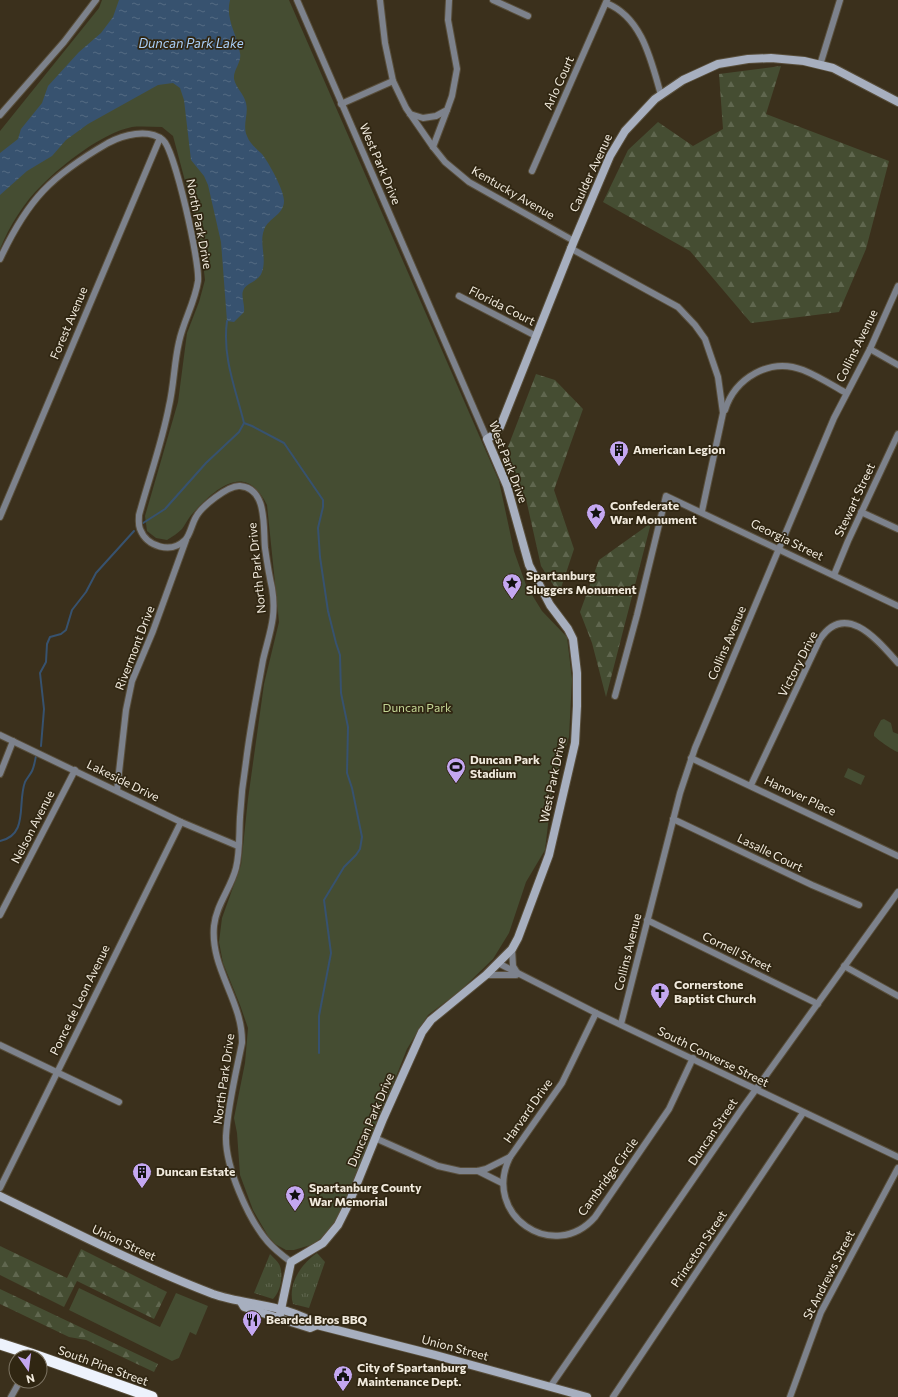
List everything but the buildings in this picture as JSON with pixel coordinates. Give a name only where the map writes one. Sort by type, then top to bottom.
[{"type":"highway","name":"South Pine Street","points":[[0,1344],[14,1349]]},
{"type":"highway","name":"South Pine Street","points":[[48,1361],[152,1397]]},
{"type":"street","points":[[0,115],[64,42],[96,0]]},
{"type":"street","name":"West Park Drive","points":[[297,0],[507,486],[529,564],[550,605],[571,634],[576,673],[577,706],[575,743],[551,848],[523,927],[512,949],[498,964]]},
{"type":"street","name":"Kentucky Avenue","points":[[380,0],[385,43],[393,81],[410,114],[445,162],[469,182],[678,307],[687,316],[708,345],[718,377],[723,413]]},
{"type":"street","points":[[433,146],[455,87],[457,69],[448,20],[449,0]]},
{"type":"street","points":[[493,0],[528,16]]},
{"type":"street","points":[[820,65],[840,0]]},
{"type":"street","points":[[607,2],[624,13],[638,29],[661,95]]},
{"type":"street","name":"Arlo Court","points":[[532,171],[607,2]]},
{"type":"street","name":"Caulder Avenue","points":[[487,439],[500,427],[572,244],[604,169],[617,143],[634,120],[661,95],[694,74],[730,61],[771,58],[833,68],[898,102]]},
{"type":"street","points":[[341,104],[393,81]]},
{"type":"street","points":[[410,114],[430,118],[447,110]]},
{"type":"street","points":[[0,259],[12,234],[29,205],[40,192],[66,170],[108,143],[121,138],[144,134],[160,138]]},
{"type":"street","name":"Forest Avenue","points":[[0,517],[160,138]]},
{"type":"street","name":"North Park Drive","points":[[160,138],[168,146],[178,175],[197,262],[198,275],[196,292],[179,342],[169,406],[138,521],[142,534],[146,539],[157,546],[170,547],[186,540],[200,511],[211,501],[233,487],[240,486],[251,491],[260,503],[274,611],[272,629],[264,658],[249,742],[234,875],[217,912],[214,936],[217,960],[238,1013],[242,1033],[242,1043],[229,1107],[227,1150],[242,1196],[256,1223],[267,1241],[291,1262]]},
{"type":"street","name":"Collins Avenue","points":[[621,1024],[673,819],[692,758],[778,548],[834,418],[870,349],[898,286]]},
{"type":"street","name":"Florida Court","points":[[459,296],[536,336]]},
{"type":"street","points":[[870,349],[898,365]]},
{"type":"street","points":[[702,511],[723,413],[733,391],[741,382],[762,369],[774,366],[785,366],[803,370],[846,393]]},
{"type":"street","name":"Stewart Street","points":[[834,575],[861,512],[898,434]]},
{"type":"street","points":[[891,449],[898,453]]},
{"type":"street","name":"Georgia Street","points":[[615,696],[637,615],[666,496],[702,511],[898,606]]},
{"type":"street","points":[[861,512],[898,529]]},
{"type":"street","name":"Rivermont Drive","points":[[117,790],[127,705],[132,681],[153,631],[186,540]]},
{"type":"street","name":"Victory Drive","points":[[751,785],[820,640],[826,632],[842,624],[860,626],[871,634],[898,663]]},
{"type":"street","name":"Lakeside Drive","points":[[0,735],[182,822],[238,846]]},
{"type":"street","points":[[0,774],[13,741]]},
{"type":"street","name":"Hanover Place","points":[[692,758],[898,856]]},
{"type":"street","name":"Nelson Avenue","points":[[0,915],[75,770]]},
{"type":"street","name":"Lasalle Court","points":[[673,819],[812,886],[858,905]]},
{"type":"street","name":"Ponce de Leon Avenue","points":[[0,1188],[182,822]]},
{"type":"street","name":"Duncan Street","points":[[550,1387],[755,1090],[898,892]]},
{"type":"street","name":"Cornell Street","points":[[647,920],[818,1004]]},
{"type":"street","points":[[512,949],[513,966],[519,975]]},
{"type":"street","name":"Duncan Park Drive","points":[[291,1262],[323,1243],[334,1232],[349,1203],[375,1138],[422,1032],[431,1020],[498,964]]},
{"type":"street","name":"South Converse Street","points":[[498,964],[596,1013],[693,1058],[755,1090],[898,1157]]},
{"type":"street","points":[[844,966],[898,996]]},
{"type":"street","name":"South Converse Street","points":[[486,975],[519,975]]},
{"type":"street","name":"Harvard Drive","points":[[375,1138],[452,1170],[478,1171],[510,1157],[562,1083],[596,1013]]},
{"type":"street","points":[[0,1045],[119,1102]]},
{"type":"street","name":"Cambridge Circle","points":[[510,1157],[505,1169],[502,1183],[505,1199],[515,1217],[525,1226],[550,1235],[567,1234],[583,1229],[595,1217],[656,1131],[678,1094],[693,1058]]},
{"type":"street","name":"Princeton Street","points":[[613,1397],[803,1113]]},
{"type":"street","name":"St Andrews Street","points":[[790,1397],[821,1312],[898,1168]]},
{"type":"street","points":[[478,1171],[502,1183]]},
{"type":"street","name":"Union Street","points":[[0,1196],[143,1265],[215,1294],[241,1302],[244,1307],[280,1315],[310,1328],[317,1325],[587,1397]]},
{"type":"street","points":[[280,1315],[291,1262]]},
{"type":"green space","name":"Duncan Park","points":[[102,0],[289,0],[499,481],[514,551],[526,585],[542,611],[567,637],[572,679],[569,737],[552,791],[545,850],[526,882],[509,933],[493,959],[460,991],[428,1015],[407,1049],[346,1202],[335,1222],[327,1233],[314,1244],[294,1250],[286,1250],[275,1244],[268,1236],[253,1210],[240,1175],[237,1133],[234,1118],[245,1063],[248,1028],[223,963],[219,942],[222,918],[241,865],[248,799],[264,684],[279,622],[267,505],[259,492],[250,484],[240,482],[231,483],[211,495],[191,515],[182,529],[167,540],[156,538],[147,531],[145,516],[178,402],[187,333],[199,302],[205,280],[200,237],[173,136],[162,127],[132,127],[120,130],[96,142],[72,159],[35,192],[12,224],[0,249],[0,131],[99,8]]},
{"type":"green space","points":[[781,66],[766,114],[889,161],[866,249],[839,312],[751,323],[690,251],[603,202],[628,150],[658,122],[693,146],[723,129],[719,74]]},
{"type":"green space","points":[[536,374],[555,380],[583,409],[554,490],[574,549],[559,594],[541,566],[526,499],[504,457]]},
{"type":"green space","points":[[651,523],[606,697],[592,643],[580,612],[599,560]]},
{"type":"green space","points":[[884,719],[891,723],[893,732],[898,734],[898,752],[886,746],[874,736],[874,733],[881,720]]},
{"type":"green space","points":[[848,768],[865,776],[861,785],[844,777]]},
{"type":"green space","points":[[0,1246],[67,1278],[81,1249],[167,1292],[154,1319],[77,1281],[64,1307],[0,1275]]},
{"type":"green space","points":[[317,1253],[325,1262],[309,1308],[293,1304],[292,1289],[297,1275],[306,1262]]},
{"type":"green space","points":[[270,1254],[281,1268],[280,1287],[273,1299],[254,1293]]},
{"type":"green space","points":[[79,1288],[160,1327],[176,1293],[208,1306],[196,1335],[190,1332],[179,1358],[172,1361],[69,1310]]},
{"type":"green space","points":[[0,1289],[158,1364],[154,1372],[86,1340],[69,1337],[0,1304]]},
{"type":"water","name":"Duncan Park Lake","points":[[119,0],[230,0],[230,20],[239,46],[240,56],[234,79],[244,97],[247,107],[245,128],[247,136],[253,146],[262,154],[272,170],[282,190],[284,201],[279,213],[269,222],[264,230],[262,240],[264,261],[262,272],[258,278],[243,291],[244,312],[234,322],[227,321],[221,242],[208,185],[204,176],[191,160],[184,100],[180,88],[173,83],[158,85],[88,124],[66,140],[52,156],[27,171],[0,195],[0,153],[18,139],[21,129],[42,103],[48,86],[79,52],[101,33],[113,17]]},
{"type":"waterway","points":[[140,525],[165,509],[206,463],[239,432],[244,423],[228,360],[226,347],[227,321]]},
{"type":"waterway","points":[[244,423],[284,443],[323,500],[323,507],[318,528],[320,557],[328,611],[340,655],[341,693],[348,727],[347,773],[352,788],[362,837],[360,849],[344,867],[324,900],[331,953],[319,1016],[319,1053]]},
{"type":"waterway","points":[[41,746],[44,709],[40,673],[46,662],[47,644],[50,637],[61,634],[66,630],[72,610],[86,592],[96,573],[134,531]]},
{"type":"waterway","points":[[0,841],[9,838],[19,825],[23,790],[25,782],[33,769],[36,756]]},
{"type":"place","name":"American Legion","points":[[619,467]]},
{"type":"place","name":"Confederate War Monument","points":[[596,530]]},
{"type":"place","name":"Spartanburg Sluggers Monument","points":[[512,600]]},
{"type":"place","name":"Duncan Park Stadium","points":[[456,784]]},
{"type":"place","name":"Cornerstone Baptist Church","points":[[660,1009]]},
{"type":"place","name":"Duncan Estate","points":[[142,1189]]},
{"type":"place","name":"Spartanburg County War Memorial","points":[[295,1212]]},
{"type":"place","name":"Bearded Bros BBQ","points":[[252,1337]]},
{"type":"place","name":"City of Spartanburg Maintenance Dept.","points":[[343,1392]]}]
